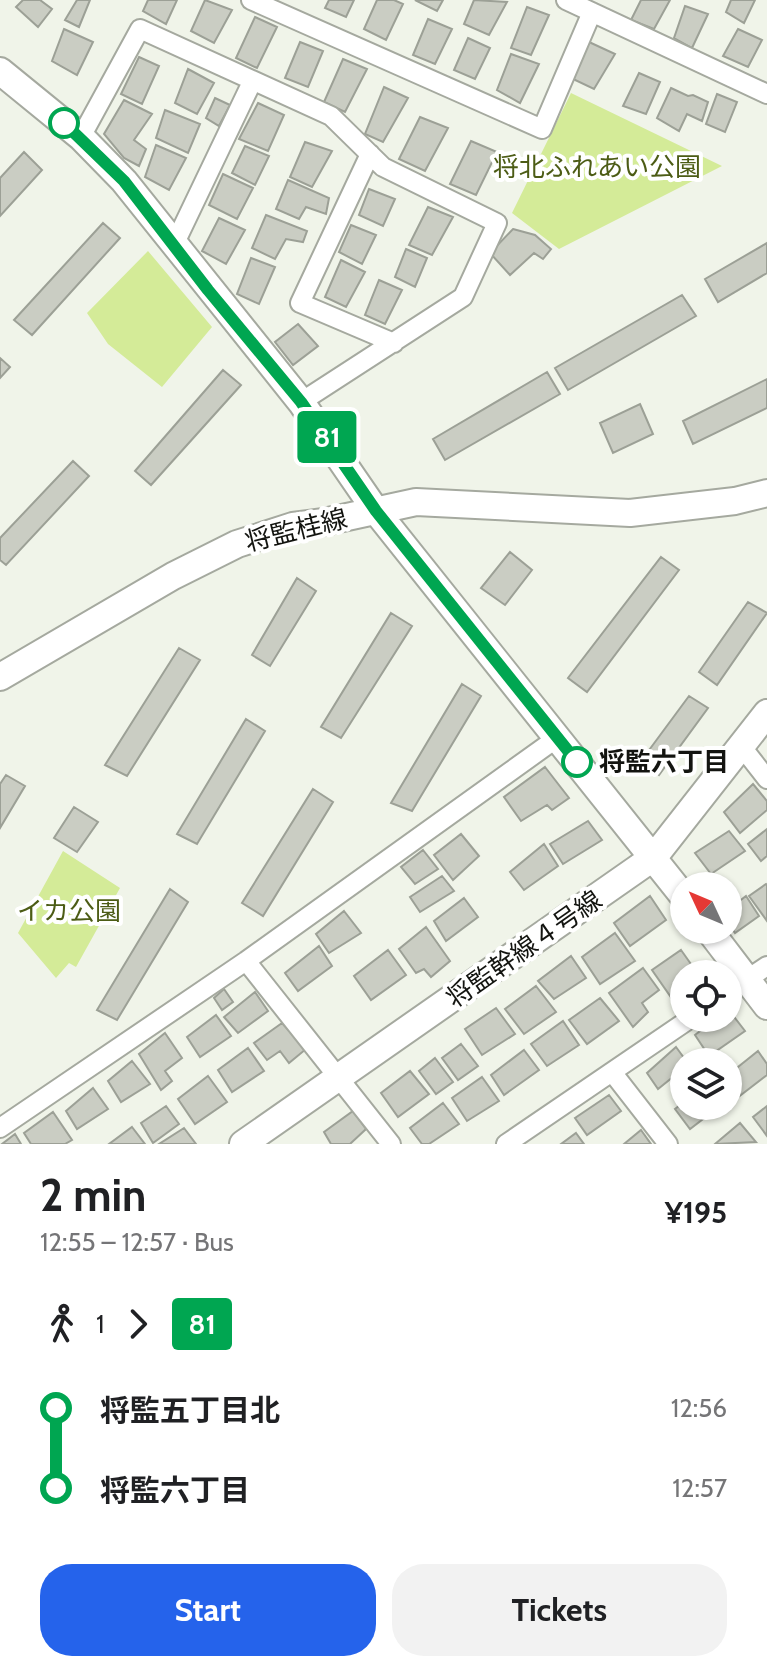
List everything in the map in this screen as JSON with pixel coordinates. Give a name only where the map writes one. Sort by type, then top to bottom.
[{"type":"street","points":[[251,0],[542,129],[592,12]]},
{"type":"street","points":[[566,0],[767,94]]},
{"type":"street","points":[[81,137],[140,29],[331,116],[383,167],[497,223],[463,297],[301,402]]},
{"type":"street","points":[[0,71],[81,137],[124,181],[301,402],[376,511],[670,878]]},
{"type":"street","points":[[174,245],[252,82]]},
{"type":"street","points":[[370,154],[300,303],[394,343]]},
{"type":"street","name":"将監桂線","points":[[0,677],[173,576],[237,544],[293,526],[416,502],[630,513],[735,501],[767,493]]},
{"type":"street","name":"将監幹線４号線","points":[[243,1144],[654,857],[767,713]]},
{"type":"street","points":[[0,1128],[246,961],[557,738]]},
{"type":"street","points":[[742,747],[767,779]]},
{"type":"street","points":[[720,944],[767,1006]]},
{"type":"street","points":[[246,961],[391,1144]]},
{"type":"street","points":[[506,1144],[671,1032]]},
{"type":"street","points":[[612,1072],[668,1144]]},
{"type":"green space","name":"将北ふれあい公園","points":[[571,93],[722,166],[559,249],[512,213]]},
{"type":"green space","points":[[148,251],[212,327],[162,387],[108,344],[87,313]]},
{"type":"green space","name":"イカ公園","points":[[63,851],[120,888],[76,967],[69,963],[56,978],[18,933]]},
{"type":"building","points":[[23,0],[40,0],[52,9],[38,27],[16,7]]},
{"type":"building","points":[[77,0],[90,0],[79,27],[65,20]]},
{"type":"building","points":[[148,0],[177,0],[166,24],[143,11]]},
{"type":"building","points":[[205,0],[232,10],[214,43],[191,31]]},
{"type":"building","points":[[329,0],[354,0],[346,17],[325,8]]},
{"type":"building","points":[[377,0],[394,0],[403,4],[386,40],[364,29]]},
{"type":"building","points":[[415,0],[443,0],[437,11]]},
{"type":"building","points":[[474,0],[507,2],[489,35],[464,24]]},
{"type":"building","points":[[641,0],[670,0],[654,29],[631,20]]},
{"type":"building","points":[[731,0],[755,0],[744,23],[726,12]]},
{"type":"building","points":[[685,6],[708,14],[692,48],[674,38]]},
{"type":"building","points":[[527,7],[549,15],[531,55],[511,48]]},
{"type":"building","points":[[255,17],[277,27],[257,68],[236,58]]},
{"type":"building","points":[[428,19],[452,29],[435,64],[413,55]]},
{"type":"building","points":[[64,29],[93,42],[77,75],[52,61]]},
{"type":"building","points":[[738,29],[762,40],[748,67],[723,56]]},
{"type":"building","points":[[468,38],[490,48],[475,79],[454,70]]},
{"type":"building","points":[[300,42],[323,51],[308,87],[285,78]]},
{"type":"building","points":[[589,42],[615,54],[594,89],[573,79]]},
{"type":"building","points":[[511,54],[539,64],[520,103],[497,90]]},
{"type":"building","points":[[139,57],[159,66],[142,104],[121,94]]},
{"type":"building","points":[[343,59],[367,69],[345,112],[324,102]]},
{"type":"building","points":[[188,69],[214,83],[197,114],[175,103]]},
{"type":"building","points":[[639,73],[660,82],[646,114],[623,106]]},
{"type":"building","points":[[384,87],[408,98],[383,142],[365,134]]},
{"type":"building","points":[[671,88],[708,102],[702,121],[687,114],[679,131],[657,118]]},
{"type":"building","points":[[717,94],[737,102],[725,132],[706,124]]},
{"type":"building","points":[[215,98],[230,105],[219,126],[206,118]]},
{"type":"building","points":[[124,100],[152,114],[134,140],[146,149],[139,166],[124,158],[104,134]]},
{"type":"building","points":[[258,103],[284,115],[268,151],[239,139]]},
{"type":"building","points":[[165,110],[200,124],[188,153],[156,138]]},
{"type":"building","points":[[420,117],[448,128],[425,171],[399,159]]},
{"type":"building","points":[[471,141],[497,152],[476,195],[450,184]]},
{"type":"building","points":[[305,142],[332,151],[312,187],[290,177]]},
{"type":"building","points":[[156,145],[186,158],[169,190],[145,177]]},
{"type":"building","points":[[245,146],[269,156],[255,185],[232,173]]},
{"type":"building","points":[[24,152],[42,170],[0,216],[0,178]]},
{"type":"building","points":[[223,174],[253,188],[237,219],[209,205]]},
{"type":"building","points":[[288,180],[329,198],[326,214],[306,207],[299,219],[276,209]]},
{"type":"building","points":[[369,189],[395,199],[383,226],[359,215]]},
{"type":"building","points":[[428,207],[453,217],[432,255],[409,245]]},
{"type":"building","points":[[266,215],[307,231],[303,242],[286,239],[275,259],[252,248]]},
{"type":"building","points":[[219,218],[245,230],[226,264],[202,251]]},
{"type":"building","points":[[103,223],[120,238],[32,335],[14,320]]},
{"type":"building","points":[[351,225],[376,235],[362,264],[339,252]]},
{"type":"building","points":[[513,229],[535,235],[551,249],[543,259],[534,253],[510,275],[490,253]]},
{"type":"building","points":[[767,243],[767,273],[718,302],[705,279]]},
{"type":"building","points":[[406,249],[427,258],[415,287],[395,277]]},
{"type":"building","points":[[251,258],[275,267],[259,304],[237,294]]},
{"type":"building","points":[[341,260],[365,272],[346,307],[325,297]]},
{"type":"building","points":[[379,280],[402,290],[385,324],[365,315]]},
{"type":"building","points":[[682,295],[696,316],[568,390],[555,368]]},
{"type":"building","points":[[298,324],[318,346],[293,365],[275,342]]},
{"type":"building","points":[[0,358],[10,367],[0,378]]},
{"type":"building","points":[[223,370],[241,385],[151,485],[135,471]]},
{"type":"building","points":[[547,372],[560,394],[445,460],[433,439]]},
{"type":"building","points":[[767,379],[767,408],[693,444],[683,421]]},
{"type":"building","points":[[640,404],[653,434],[613,453],[600,423]]},
{"type":"building","points":[[73,461],[89,476],[6,565],[0,560],[0,538]]},
{"type":"building","points":[[510,552],[532,570],[505,605],[481,588]]},
{"type":"building","points":[[661,557],[679,570],[587,692],[568,678]]},
{"type":"building","points":[[297,578],[316,591],[270,666],[252,655]]},
{"type":"building","points":[[748,602],[767,613],[717,685],[699,672]]},
{"type":"building","points":[[391,613],[412,626],[341,738],[321,727]]},
{"type":"building","points":[[179,648],[200,660],[127,776],[105,765]]},
{"type":"building","points":[[462,684],[481,696],[412,811],[391,803]]},
{"type":"building","points":[[689,696],[708,708],[659,775],[641,761]]},
{"type":"building","points":[[246,719],[265,731],[197,844],[177,834]]},
{"type":"building","points":[[545,767],[569,798],[552,810],[547,805],[521,821],[504,797]]},
{"type":"building","points":[[6,775],[25,786],[0,828],[0,784]]},
{"type":"building","points":[[753,784],[767,801],[767,810],[740,833],[724,812]]},
{"type":"building","points":[[313,789],[333,802],[263,916],[242,903]]},
{"type":"building","points":[[74,807],[98,822],[77,852],[54,838]]},
{"type":"building","points":[[588,821],[602,840],[563,864],[550,844]]},
{"type":"building","points":[[767,829],[767,856],[761,861],[748,844]]},
{"type":"building","points":[[729,831],[745,851],[714,872],[709,872],[695,853]]},
{"type":"building","points":[[461,834],[479,856],[453,880],[434,855]]},
{"type":"building","points":[[544,844],[558,866],[524,890],[510,872]]},
{"type":"building","points":[[423,850],[438,869],[415,884],[401,867]]},
{"type":"building","points":[[442,876],[454,891],[420,912],[410,897]]},
{"type":"building","points":[[767,885],[767,921],[749,896]]},
{"type":"building","points":[[170,889],[188,902],[117,1020],[97,1010]]},
{"type":"building","points":[[650,896],[666,920],[630,946],[614,923]]},
{"type":"building","points":[[746,896],[759,916],[742,928],[742,899]]},
{"type":"building","points":[[464,898],[478,917],[446,941],[434,921]]},
{"type":"building","points":[[344,911],[361,933],[329,953],[316,934]]},
{"type":"building","points":[[426,927],[450,961],[431,977],[424,969],[416,973],[399,949]]},
{"type":"building","points":[[615,933],[635,961],[600,984],[582,957]]},
{"type":"building","points":[[319,946],[332,966],[298,991],[285,973]]},
{"type":"building","points":[[388,950],[406,975],[371,1000],[354,976]]},
{"type":"building","points":[[681,950],[688,960],[670,960],[670,996],[652,970]]},
{"type":"building","points":[[571,956],[586,978],[554,999],[538,981]]},
{"type":"building","points":[[643,968],[659,990],[642,1003],[648,1012],[633,1027],[609,993]]},
{"type":"building","points":[[536,986],[556,1012],[524,1034],[505,1009]]},
{"type":"building","points":[[224,989],[233,1002],[222,1010],[214,998]]},
{"type":"building","points":[[255,992],[268,1011],[238,1033],[224,1017]]},
{"type":"building","points":[[600,998],[619,1021],[587,1044],[569,1020]]},
{"type":"building","points":[[496,1008],[515,1034],[482,1055],[465,1029]]},
{"type":"building","points":[[216,1015],[231,1036],[200,1057],[187,1037]]},
{"type":"building","points":[[563,1021],[579,1045],[547,1066],[531,1044]]},
{"type":"building","points":[[282,1023],[306,1049],[289,1063],[280,1051],[267,1060],[254,1043]]},
{"type":"building","points":[[742,1027],[745,1031],[721,1048],[704,1048],[695,1035],[699,1032],[742,1032]]},
{"type":"building","points":[[165,1033],[182,1058],[165,1071],[172,1081],[161,1090],[139,1054]]},
{"type":"building","points":[[461,1044],[478,1066],[458,1080],[442,1058]]},
{"type":"building","points":[[248,1048],[264,1071],[232,1092],[218,1070]]},
{"type":"building","points":[[524,1050],[539,1070],[504,1095],[491,1075]]},
{"type":"building","points":[[758,1051],[767,1064],[767,1075],[742,1094],[742,1064]]},
{"type":"building","points":[[670,1052],[670,1079],[658,1089],[647,1073]]},
{"type":"building","points":[[435,1058],[453,1082],[436,1094],[419,1071]]},
{"type":"building","points":[[132,1061],[150,1084],[121,1102],[108,1081]]},
{"type":"building","points":[[410,1071],[429,1094],[398,1117],[381,1093]]},
{"type":"building","points":[[208,1076],[227,1102],[195,1124],[178,1099]]},
{"type":"building","points":[[482,1077],[499,1101],[467,1121],[452,1098]]},
{"type":"building","points":[[93,1088],[108,1109],[77,1129],[66,1111]]},
{"type":"building","points":[[609,1095],[621,1111],[587,1135],[575,1118]]},
{"type":"building","points":[[443,1103],[459,1124],[429,1144],[422,1144],[410,1128]]},
{"type":"building","points":[[166,1106],[179,1124],[153,1143],[141,1123]]},
{"type":"building","points":[[767,1106],[767,1136],[753,1117]]},
{"type":"building","points":[[353,1111],[366,1129],[350,1144],[331,1144],[324,1132]]},
{"type":"building","points":[[53,1112],[72,1140],[65,1144],[31,1144],[24,1133]]},
{"type":"building","points":[[683,1120],[702,1120],[690,1129]]},
{"type":"building","points":[[740,1123],[756,1142],[715,1144]]},
{"type":"building","points":[[132,1127],[145,1144],[109,1144]]},
{"type":"building","points":[[184,1128],[196,1144],[159,1144]]},
{"type":"building","points":[[641,1130],[651,1144],[624,1144]]},
{"type":"building","points":[[576,1133],[584,1144],[561,1144]]},
{"type":"building","points":[[15,1134],[21,1144],[2,1144]]},
{"type":"bus line","name":"81","points":[[64,123],[124,181],[208,290],[301,402],[376,511],[577,762]]},
{"type":"place","name":"将監六丁目","points":[[577,762]]}]
